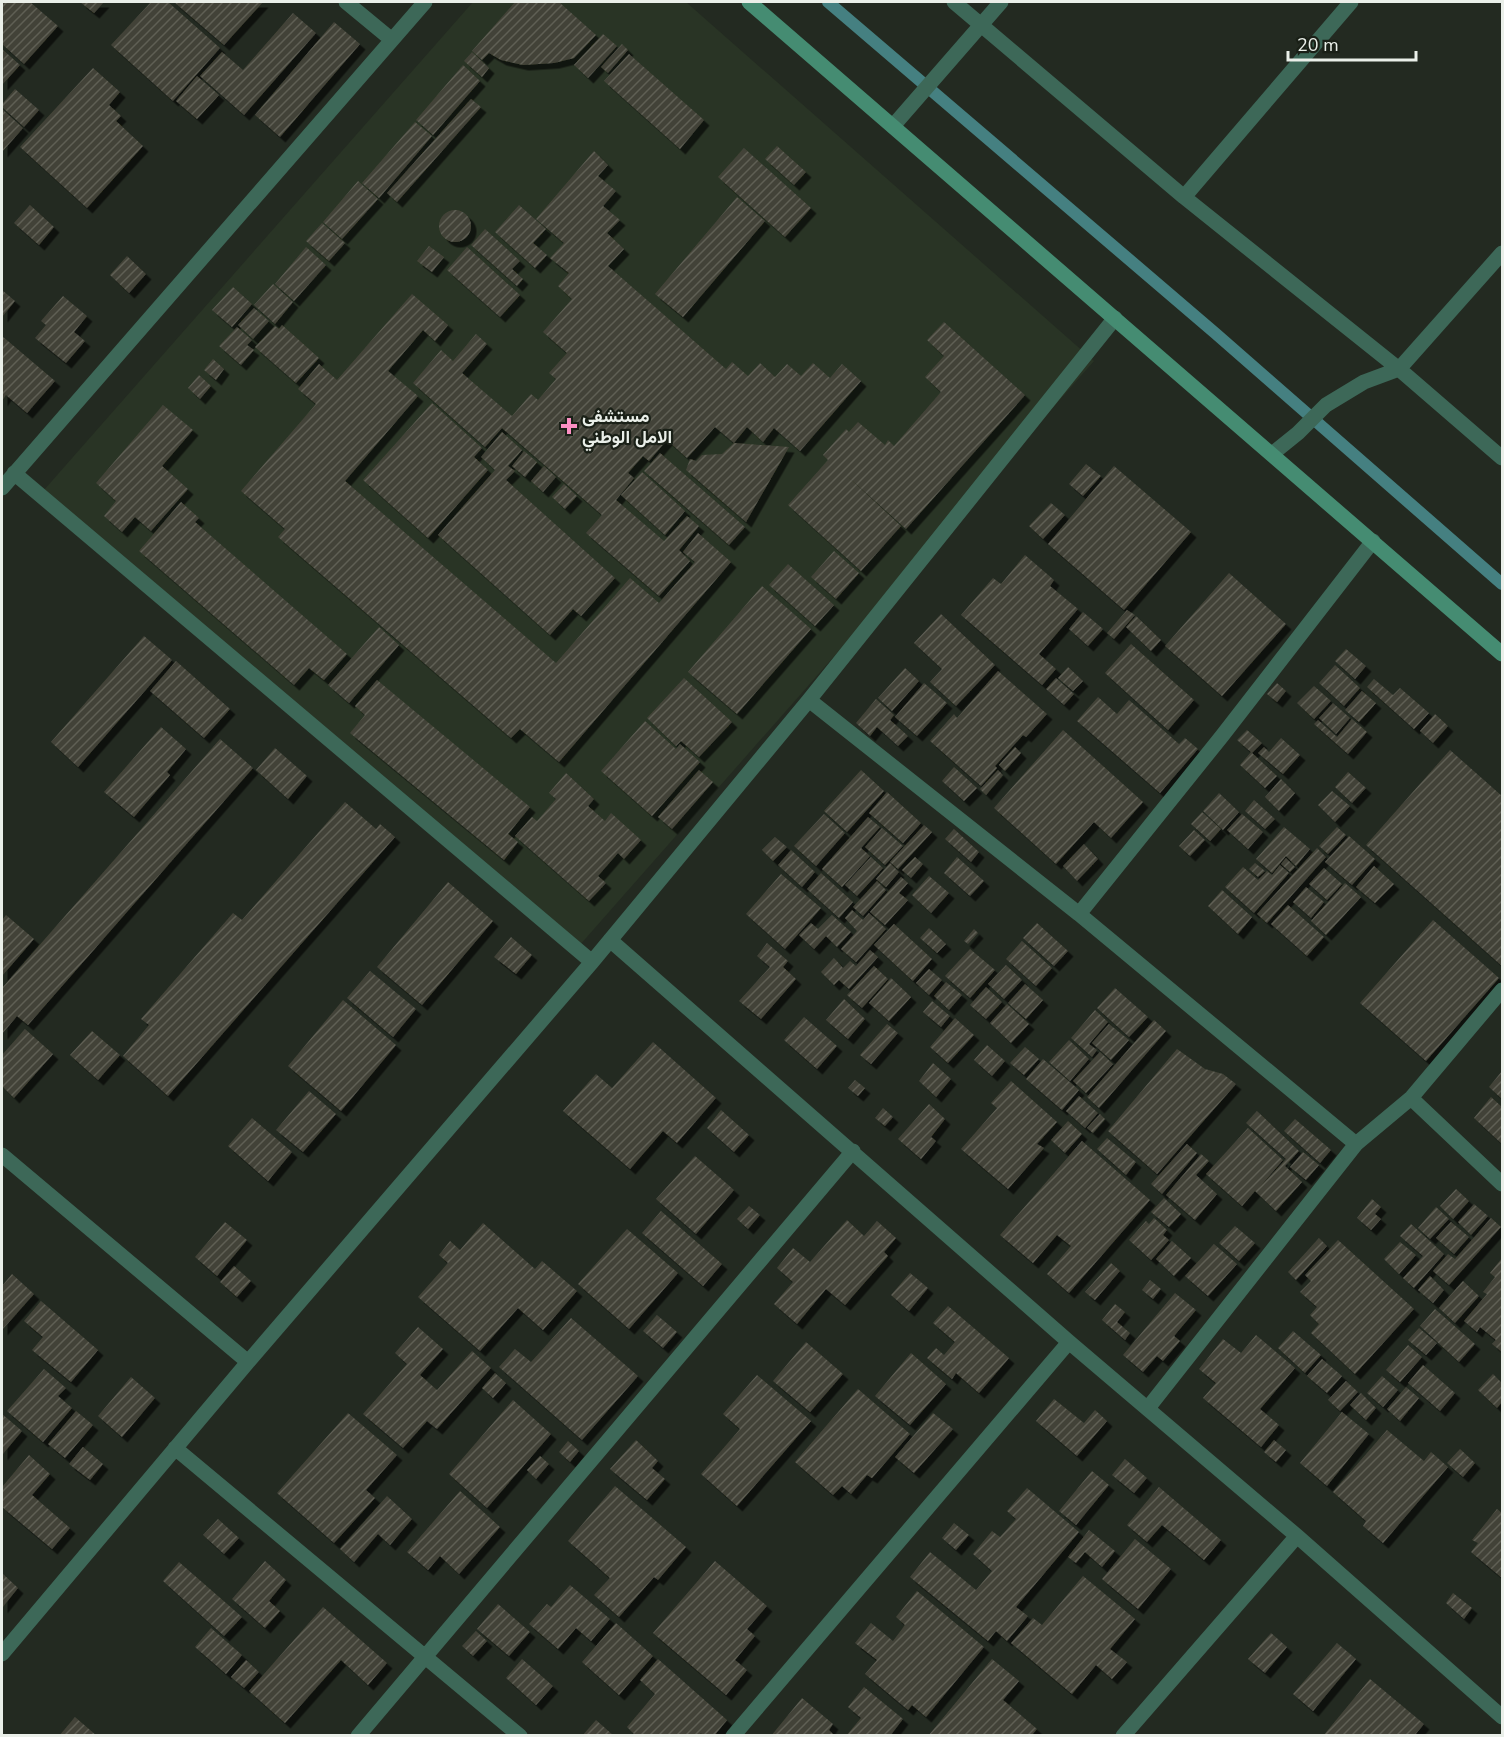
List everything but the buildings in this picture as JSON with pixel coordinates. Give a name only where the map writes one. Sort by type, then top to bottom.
[{"type":"street","points":[[346,2],[392,40]]},
{"type":"street","points":[[2,488],[425,2]]},
{"type":"street","points":[[749,2],[1503,654]]},
{"type":"street","points":[[954,2],[1184,197],[1399,369],[1503,458]]},
{"type":"street","points":[[893,126],[1001,2]]},
{"type":"street","points":[[1184,197],[1351,2]]},
{"type":"street","points":[[1272,454],[1298,433],[1326,405],[1364,382],[1399,369],[1503,253]]},
{"type":"street","points":[[2,1654],[248,1362],[592,962],[809,700],[1115,318]]},
{"type":"street","points":[[14,473],[592,962]]},
{"type":"street","points":[[1079,914],[1222,736],[1373,542]]},
{"type":"street","points":[[809,700],[1079,914],[1356,1144]]},
{"type":"street","points":[[610,940],[1069,1342],[1297,1536],[1503,1717]]},
{"type":"street","points":[[1148,1408],[1356,1144],[1411,1098],[1503,990]]},
{"type":"street","points":[[1411,1098],[1503,1184]]},
{"type":"street","points":[[358,1736],[853,1151]]},
{"type":"street","points":[[2,1155],[248,1362]]},
{"type":"street","points":[[733,1736],[1069,1342]]},
{"type":"street","points":[[175,1448],[520,1736]]},
{"type":"street","points":[[1123,1736],[1297,1536]]},
{"type":"shaded area","name":"مستشفى الامل الوطني","points":[[473,2],[686,2],[1094,361],[579,946],[44,490]]},
{"type":"waterway","points":[[828,2],[1215,333],[1502,584]]},
{"type":"place","name":"مستشفى الامل الوطني","points":[[569,426]]}]
